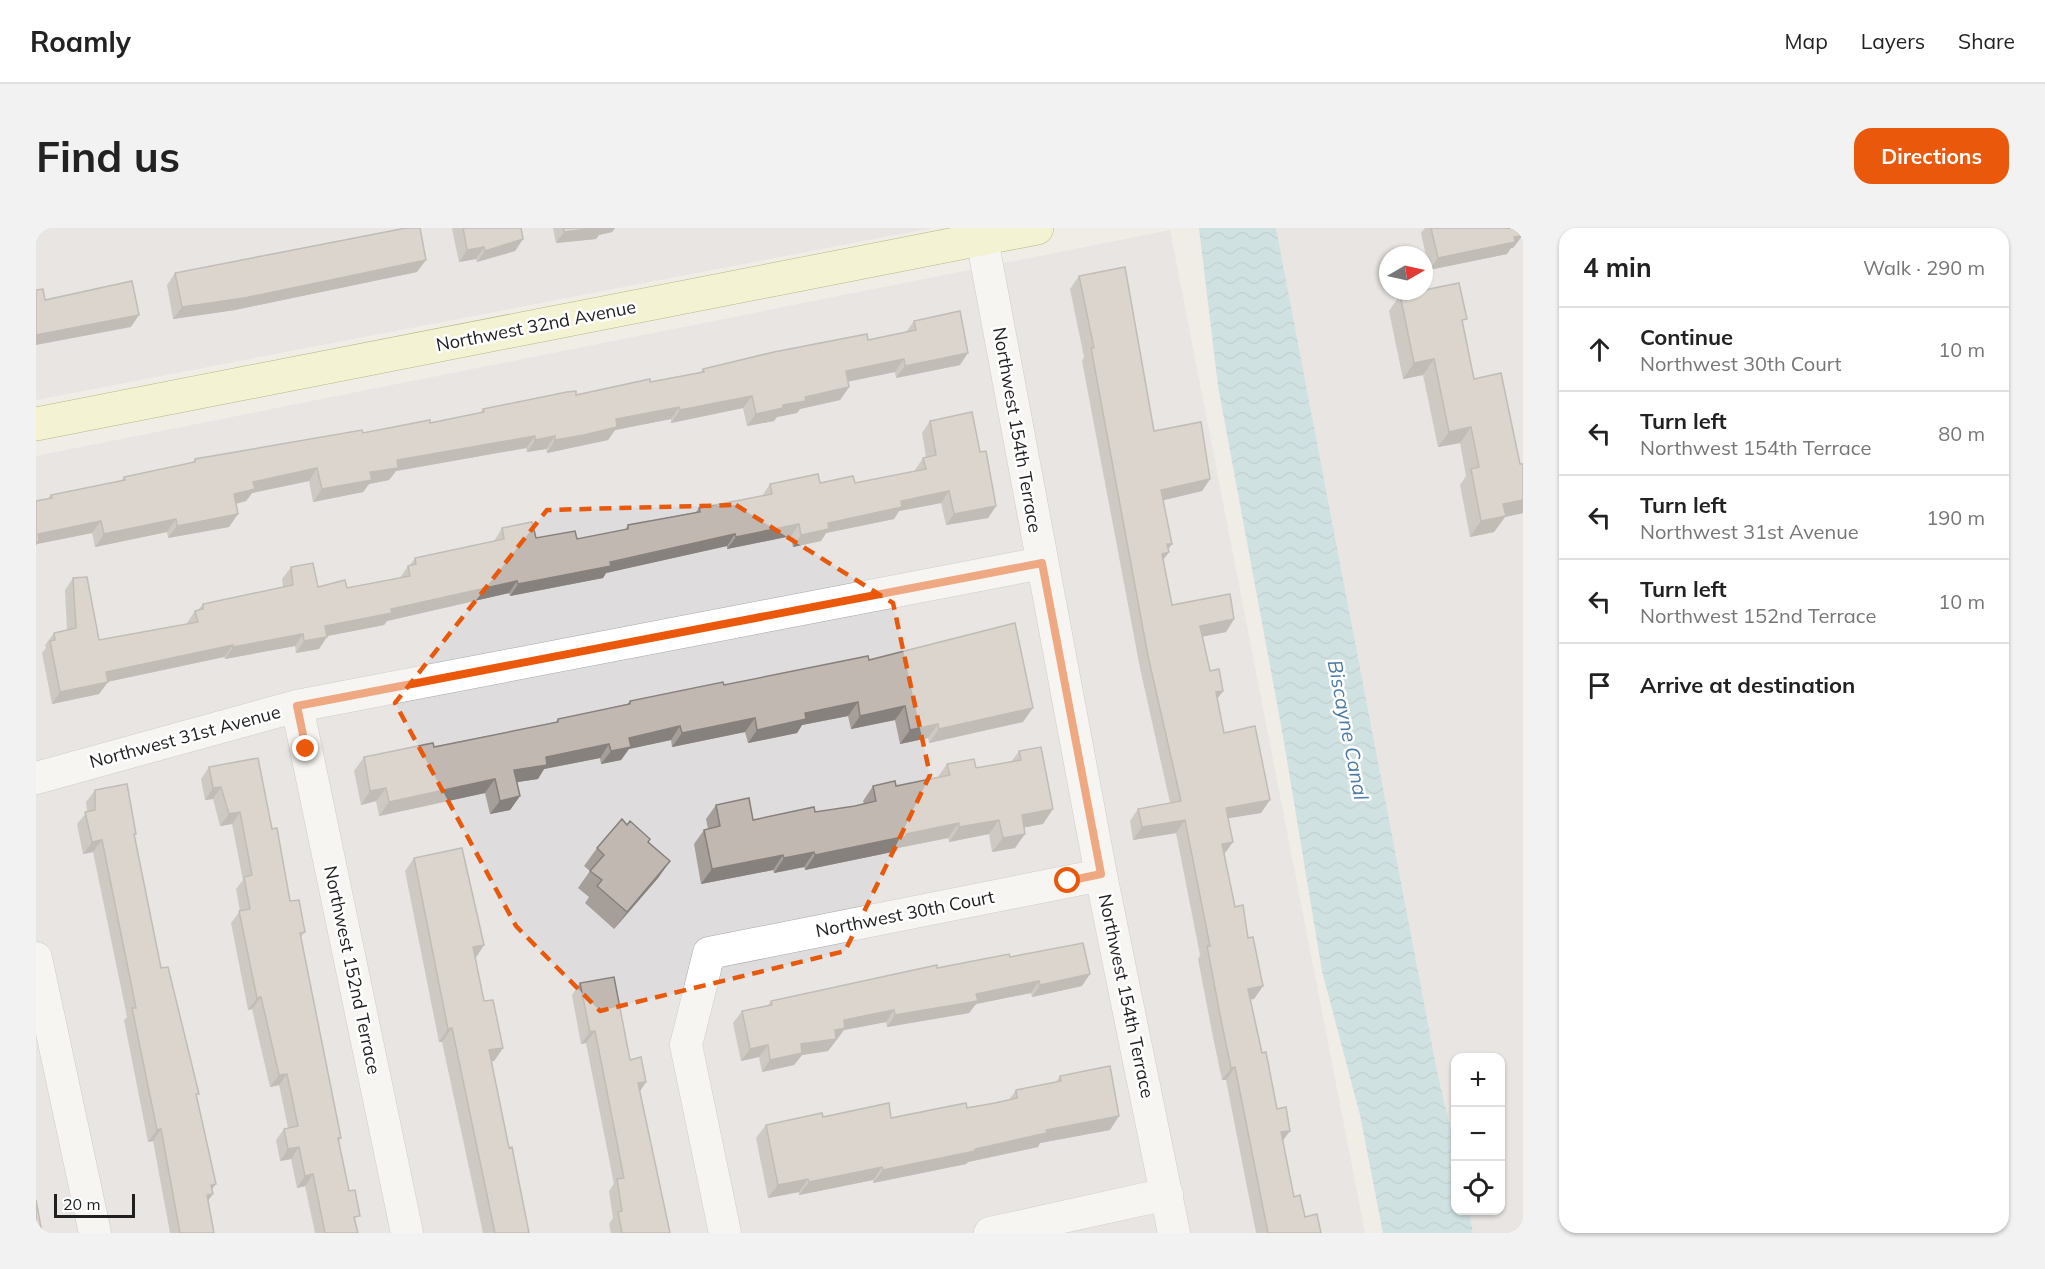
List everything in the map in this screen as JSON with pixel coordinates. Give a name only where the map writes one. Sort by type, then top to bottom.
[{"type":"street","name":"Northwest 32nd Avenue","points":[[36,424],[981,233],[1037,228]]},
{"type":"street","name":"Northwest 154th Terrace","points":[[981,233],[1101,874],[1174,1233]]},
{"type":"street","name":"Northwest 31st Avenue","points":[[36,778],[297,706],[1042,563]]},
{"type":"street","name":"Northwest 152nd Terrace","points":[[297,706],[407,1233]]},
{"type":"street","name":"Northwest 30th Court","points":[[725,1233],[686,1045],[709,953],[1101,874]]},
{"type":"street","points":[[36,958],[95,1233]]},
{"type":"street","points":[[990,1233],[1167,1194]]},
{"type":"highlighted area","points":[[736,505],[893,603],[930,775],[845,951],[600,1011],[516,926],[395,703],[547,510]]},
{"type":"shaded area","points":[[36,228],[931,228],[36,400]]},
{"type":"shaded area","points":[[1276,228],[1523,228],[1523,1233],[1473,1233],[1470,1215],[1505,1215],[1505,1053],[1451,1053],[1451,1130],[1438,1076]]},
{"type":"shaded area","points":[[1170,230],[1365,1233],[36,1233],[36,456]]},
{"type":"water","name":"Biscayne Canal","points":[[1199,228],[1276,228],[1438,1076],[1451,1130],[1451,1215],[1470,1215],[1473,1233],[1383,1233],[1360,1115],[1322,971],[1283,736],[1218,386]]},
{"type":"building","points":[[406,228],[420,228],[426,260],[244,298],[182,307],[175,273]]},
{"type":"building","points":[[463,228],[521,228],[523,239],[485,251],[484,247],[467,250]]},
{"type":"building","points":[[563,228],[597,228],[564,232]]},
{"type":"building","points":[[1431,228],[1520,228],[1522,236],[1514,237],[1515,242],[1438,258]]},
{"type":"building","points":[[1125,267],[1154,431],[1201,422],[1210,479],[1161,490],[1172,544],[1167,544],[1169,552],[1162,554],[1172,605],[1230,594],[1234,619],[1200,626],[1210,671],[1219,669],[1223,691],[1216,692],[1224,733],[1255,726],[1270,800],[1226,808],[1233,842],[1222,844],[1235,907],[1243,905],[1248,938],[1253,937],[1263,986],[1248,989],[1262,1053],[1266,1052],[1277,1109],[1286,1107],[1290,1131],[1281,1132],[1294,1197],[1300,1195],[1305,1217],[1317,1214],[1321,1233],[1268,1233],[1235,1067],[1231,1068],[1221,1020],[1207,946],[1210,946],[1185,820],[1142,827],[1138,809],[1181,801],[1148,656],[1091,348],[1094,348],[1079,276]]},
{"type":"building","points":[[132,281],[139,315],[36,335],[36,290],[43,289],[45,300]]},
{"type":"building","points":[[1459,283],[1467,319],[1462,320],[1474,379],[1501,373],[1520,464],[1523,464],[1523,500],[1503,504],[1506,516],[1481,521],[1471,469],[1479,467],[1471,427],[1449,432],[1434,359],[1414,363],[1401,300],[1433,300],[1433,288]]},
{"type":"building","points":[[960,311],[968,353],[905,366],[904,359],[846,371],[849,387],[805,397],[806,401],[783,405],[783,408],[756,414],[752,396],[680,410],[679,407],[616,419],[617,427],[584,435],[555,440],[555,436],[535,440],[535,436],[397,460],[398,468],[370,472],[372,480],[322,489],[317,468],[253,482],[255,489],[234,494],[238,514],[177,526],[176,519],[104,534],[101,521],[38,534],[39,541],[36,542],[36,501],[52,498],[51,495],[125,480],[124,477],[195,462],[195,459],[362,430],[363,433],[430,420],[430,423],[484,412],[483,409],[567,392],[576,391],[576,395],[650,379],[650,382],[704,372],[703,369],[774,352],[867,334],[868,340],[916,330],[914,321]]},
{"type":"building","points":[[972,412],[980,452],[986,451],[996,506],[954,514],[949,491],[901,501],[902,507],[828,523],[829,529],[801,535],[799,524],[736,537],[735,534],[610,562],[611,566],[518,584],[517,581],[391,609],[392,613],[325,626],[327,637],[304,641],[303,634],[233,647],[233,645],[106,672],[108,682],[60,692],[50,641],[55,640],[54,633],[76,628],[73,578],[87,577],[99,640],[198,622],[195,611],[203,609],[203,604],[293,585],[291,567],[313,563],[318,587],[345,580],[347,588],[410,576],[408,566],[416,564],[415,558],[504,539],[502,528],[532,522],[536,538],[575,531],[577,539],[628,529],[628,525],[700,512],[699,508],[772,494],[770,484],[818,474],[820,483],[853,476],[855,483],[926,469],[923,458],[936,455],[930,421]]},
{"type":"building","points":[[1015,623],[1033,708],[939,729],[938,724],[910,730],[905,706],[860,716],[858,702],[805,713],[806,719],[757,730],[755,718],[682,733],[680,726],[629,738],[631,747],[611,751],[609,744],[546,757],[547,765],[514,770],[520,796],[500,801],[495,779],[389,802],[386,788],[370,791],[364,757],[433,743],[434,747],[558,722],[558,719],[630,704],[630,701],[723,682],[724,685],[868,656],[869,660]]},
{"type":"building","points":[[1041,747],[1053,809],[1022,815],[1025,834],[1003,838],[999,820],[959,827],[959,823],[815,855],[814,852],[784,858],[783,855],[712,869],[704,830],[720,826],[716,805],[749,798],[753,820],[814,807],[815,812],[855,806],[876,801],[873,786],[895,781],[896,786],[950,775],[947,764],[974,759],[976,768],[1021,760],[1019,751]]},
{"type":"building","points":[[258,758],[272,829],[277,828],[290,901],[299,900],[305,932],[300,933],[341,1138],[338,1138],[349,1191],[355,1190],[360,1216],[354,1217],[358,1233],[325,1233],[313,1174],[305,1176],[299,1147],[288,1149],[284,1129],[298,1126],[287,1074],[279,1075],[261,997],[257,998],[239,911],[250,909],[244,877],[252,875],[240,812],[229,814],[221,787],[213,788],[209,767]]},
{"type":"building","points":[[127,784],[136,834],[134,834],[161,968],[168,967],[199,1094],[196,1094],[216,1184],[211,1185],[213,1194],[207,1195],[214,1233],[180,1233],[161,1129],[157,1130],[132,1008],[136,1008],[102,840],[92,842],[85,812],[95,810],[95,790]]},
{"type":"building","points":[[622,819],[627,825],[630,821],[650,839],[648,842],[670,861],[627,912],[597,886],[602,880],[590,871],[604,855],[597,848]]},
{"type":"building","points":[[462,848],[484,945],[473,947],[484,1001],[493,1000],[503,1048],[489,1050],[529,1233],[495,1233],[452,1028],[448,1029],[414,858]]},
{"type":"building","points":[[1083,943],[1090,974],[1040,985],[1039,981],[976,994],[978,1001],[895,1015],[894,1010],[844,1020],[845,1028],[835,1030],[836,1039],[801,1044],[802,1053],[770,1060],[768,1045],[750,1049],[742,1011],[772,1005],[771,1001],[937,965],[937,968]]},
{"type":"building","points":[[614,977],[630,1060],[641,1057],[646,1082],[638,1083],[670,1233],[622,1233],[618,1212],[622,1211],[617,1179],[624,1178],[595,1031],[590,1032],[580,983]]},
{"type":"building","points":[[1110,1066],[1119,1116],[1046,1130],[1047,1133],[975,1149],[975,1151],[883,1170],[882,1167],[809,1182],[808,1179],[778,1185],[766,1125],[822,1113],[823,1117],[889,1103],[891,1118],[966,1103],[967,1108],[1017,1098],[1016,1090],[1061,1081],[1060,1076]]},
{"type":"building","points":[[36,1200],[42,1233],[36,1233]]},
{"type":"route","points":[[306,749],[297,706],[1042,563],[1101,874],[1068,881]]}]
